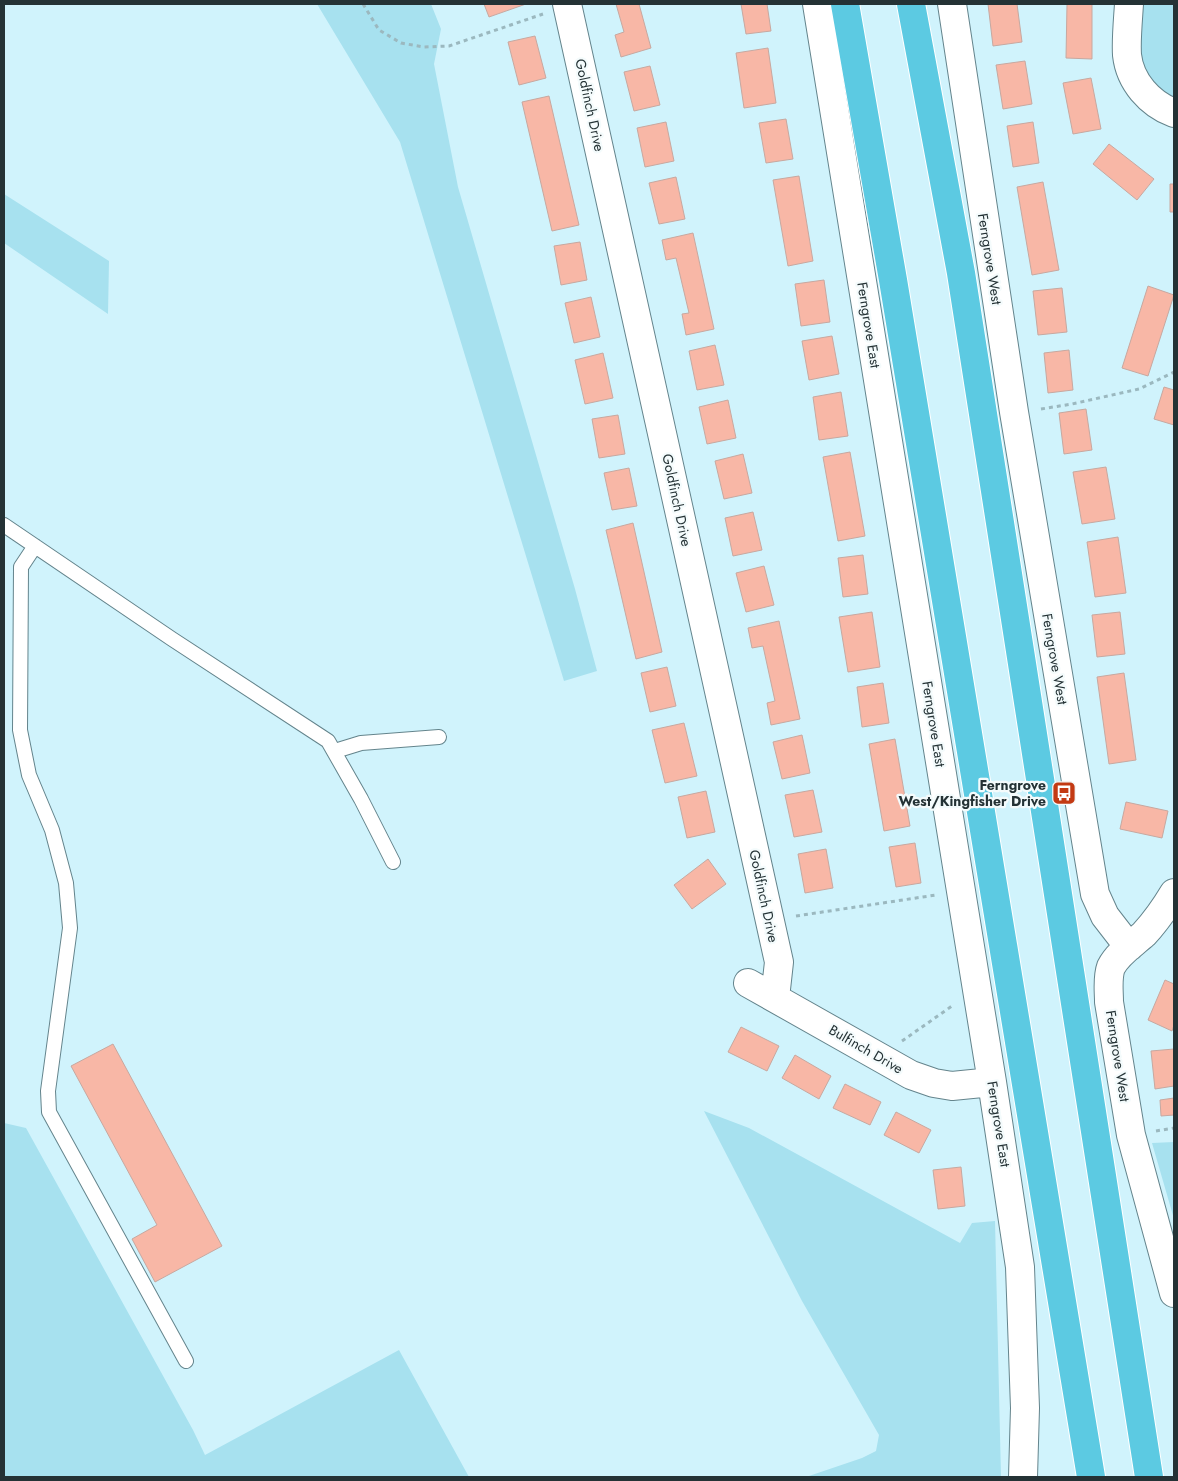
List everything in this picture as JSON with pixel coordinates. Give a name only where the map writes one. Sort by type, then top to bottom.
[{"type":"highway","points":[[845,4],[893,280],[1091,1477]]},
{"type":"highway","points":[[912,4],[962,283],[1150,1477]]},
{"type":"street","name":"Ferngrove East","points":[[817,4],[979,998],[1020,1267],[1025,1408],[1023,1477]]},
{"type":"street","name":"Ferngrove West","points":[[952,4],[1014,412],[1095,894],[1105,916],[1129,947],[1116,958],[1110,969],[1108,981],[1109,1002],[1131,1135],[1174,1293]]},
{"type":"street","points":[[1129,4],[1127,56],[1132,74],[1141,90],[1153,102],[1174,113]]},
{"type":"street","name":"Goldfinch Drive","points":[[568,5],[779,962],[775,998]]},
{"type":"street","points":[[1129,947],[1157,919],[1174,893]]},
{"type":"street","name":"Bulfinch Drive","points":[[748,983],[911,1075],[934,1083],[952,1086],[992,1082]]},
{"type":"lane","points":[[4,525],[172,639],[328,741],[393,862]]},
{"type":"lane","points":[[35,546],[21,567],[20,730],[29,775],[52,830],[66,883],[70,928],[48,1091],[49,1112],[186,1361]]},
{"type":"lane","points":[[335,751],[360,743],[439,737]]},
{"type":"path","points":[[363,4],[379,30],[401,43],[424,47],[449,46],[568,5]]},
{"type":"path","points":[[1014,412],[1072,404],[1139,389],[1174,372]]},
{"type":"path","points":[[770,920],[961,892]]},
{"type":"path","points":[[887,1061],[898,1044],[958,1001],[979,998]]},
{"type":"shaded area","points":[[317,4],[431,4],[441,29],[434,64],[458,187],[597,671],[564,681],[400,142]]},
{"type":"shaded area","points":[[1141,4],[1174,4],[1174,101],[1156,87],[1147,74],[1141,59],[1139,33]]},
{"type":"shaded area","points":[[4,194],[109,261],[108,314],[4,243]]},
{"type":"shaded area","points":[[704,1111],[749,1128],[960,1243],[972,1223],[995,1221],[1001,1477],[806,1477],[862,1458],[876,1451],[879,1435],[802,1301]]},
{"type":"shaded area","points":[[4,1123],[26,1128],[205,1455],[399,1350],[469,1477],[4,1477]]},
{"type":"shaded area","points":[[1174,1142],[1174,1219],[1152,1143]]},
{"type":"building","points":[[484,4],[526,4],[489,17]]},
{"type":"building","points":[[616,4],[639,4],[651,48],[621,57],[615,35],[624,32]]},
{"type":"building","points":[[741,4],[767,4],[771,31],[746,34]]},
{"type":"building","points":[[988,4],[1017,4],[1022,42],[993,46]]},
{"type":"building","points":[[1067,4],[1092,4],[1092,59],[1066,58]]},
{"type":"building","points":[[535,36],[546,78],[519,85],[508,42]]},
{"type":"building","points":[[768,48],[776,103],[744,108],[736,53]]},
{"type":"building","points":[[1025,61],[1032,104],[1003,109],[996,65]]},
{"type":"building","points":[[650,66],[660,105],[634,111],[624,72]]},
{"type":"building","points":[[1091,78],[1101,129],[1073,134],[1063,83]]},
{"type":"building","points":[[549,96],[579,225],[552,231],[522,102]]},
{"type":"building","points":[[786,119],[793,159],[766,163],[759,123]]},
{"type":"building","points":[[666,122],[674,161],[645,167],[637,128]]},
{"type":"building","points":[[1033,122],[1039,163],[1013,167],[1007,126]]},
{"type":"building","points":[[1109,144],[1154,179],[1137,200],[1093,164]]},
{"type":"building","points":[[799,176],[813,261],[788,266],[773,180]]},
{"type":"building","points":[[676,177],[685,219],[659,224],[649,183]]},
{"type":"building","points":[[1043,182],[1059,270],[1032,275],[1017,187]]},
{"type":"building","points":[[1170,184],[1174,184],[1174,212],[1170,212]]},
{"type":"building","points":[[693,233],[714,329],[686,335],[682,314],[689,313],[676,258],[666,260],[662,240]]},
{"type":"building","points":[[580,242],[587,280],[561,285],[554,246]]},
{"type":"building","points":[[824,280],[830,322],[801,326],[795,284]]},
{"type":"building","points":[[1148,286],[1174,295],[1148,376],[1122,368]]},
{"type":"building","points":[[1062,288],[1067,332],[1038,335],[1033,291]]},
{"type":"building","points":[[591,297],[600,337],[574,343],[565,303]]},
{"type":"building","points":[[832,336],[839,374],[809,380],[802,341]]},
{"type":"building","points":[[715,345],[724,385],[697,390],[689,351]]},
{"type":"building","points":[[1069,350],[1073,390],[1048,393],[1044,353]]},
{"type":"building","points":[[603,353],[613,398],[585,404],[575,360]]},
{"type":"building","points":[[1164,387],[1174,390],[1174,425],[1154,419]]},
{"type":"building","points":[[841,392],[848,436],[819,440],[813,397]]},
{"type":"building","points":[[728,400],[736,438],[707,444],[699,407]]},
{"type":"building","points":[[1086,409],[1092,450],[1064,454],[1059,413]]},
{"type":"building","points":[[618,415],[625,454],[599,458],[592,419]]},
{"type":"building","points":[[850,452],[865,536],[838,541],[823,457]]},
{"type":"building","points":[[743,454],[752,493],[724,499],[715,461]]},
{"type":"building","points":[[1106,467],[1115,519],[1082,524],[1073,472]]},
{"type":"building","points":[[629,468],[637,506],[612,510],[604,473]]},
{"type":"building","points":[[753,512],[762,550],[733,556],[725,518]]},
{"type":"building","points":[[633,523],[662,652],[636,659],[606,530]]},
{"type":"building","points":[[1118,537],[1126,593],[1095,597],[1087,542]]},
{"type":"building","points":[[863,555],[868,594],[843,597],[838,558]]},
{"type":"building","points":[[764,566],[774,605],[746,612],[736,573]]},
{"type":"building","points":[[872,612],[880,667],[848,672],[839,617]]},
{"type":"building","points":[[1120,612],[1125,654],[1097,657],[1092,615]]},
{"type":"building","points":[[779,621],[800,719],[771,725],[767,703],[775,701],[763,646],[752,648],[748,628]]},
{"type":"building","points":[[667,667],[676,706],[650,712],[641,673]]},
{"type":"building","points":[[1124,673],[1136,760],[1109,764],[1097,677]]},
{"type":"building","points":[[883,683],[889,723],[862,727],[857,687]]},
{"type":"building","points":[[684,723],[697,776],[665,783],[652,730]]},
{"type":"building","points":[[802,735],[810,773],[782,779],[773,742]]},
{"type":"building","points":[[895,739],[910,826],[884,831],[869,744]]},
{"type":"building","points":[[813,790],[822,832],[794,837],[785,795]]},
{"type":"building","points":[[706,791],[715,832],[687,838],[678,797]]},
{"type":"building","points":[[1126,802],[1168,811],[1162,838],[1120,829]]},
{"type":"building","points":[[915,843],[921,883],[896,887],[889,847]]},
{"type":"building","points":[[826,849],[833,888],[805,893],[798,854]]},
{"type":"building","points":[[708,859],[726,884],[692,909],[674,885]]},
{"type":"building","points":[[1165,980],[1174,984],[1174,1025],[1172,1031],[1148,1020]]},
{"type":"building","points":[[741,1027],[779,1046],[767,1071],[728,1052]]},
{"type":"building","points":[[113,1044],[222,1246],[155,1282],[132,1239],[157,1225],[71,1066]]},
{"type":"building","points":[[1174,1049],[1174,1086],[1155,1089],[1151,1051]]},
{"type":"building","points":[[795,1055],[831,1076],[819,1099],[782,1078]]},
{"type":"building","points":[[845,1084],[881,1102],[870,1125],[833,1108]]},
{"type":"building","points":[[1174,1098],[1174,1115],[1161,1116],[1160,1100]]},
{"type":"building","points":[[896,1112],[931,1130],[919,1153],[884,1135]]},
{"type":"building","points":[[961,1167],[965,1206],[938,1209],[933,1170]]},
{"type":"place","name":"Ferngrove West/Kingfisher Drive","points":[[1064,793]]}]
